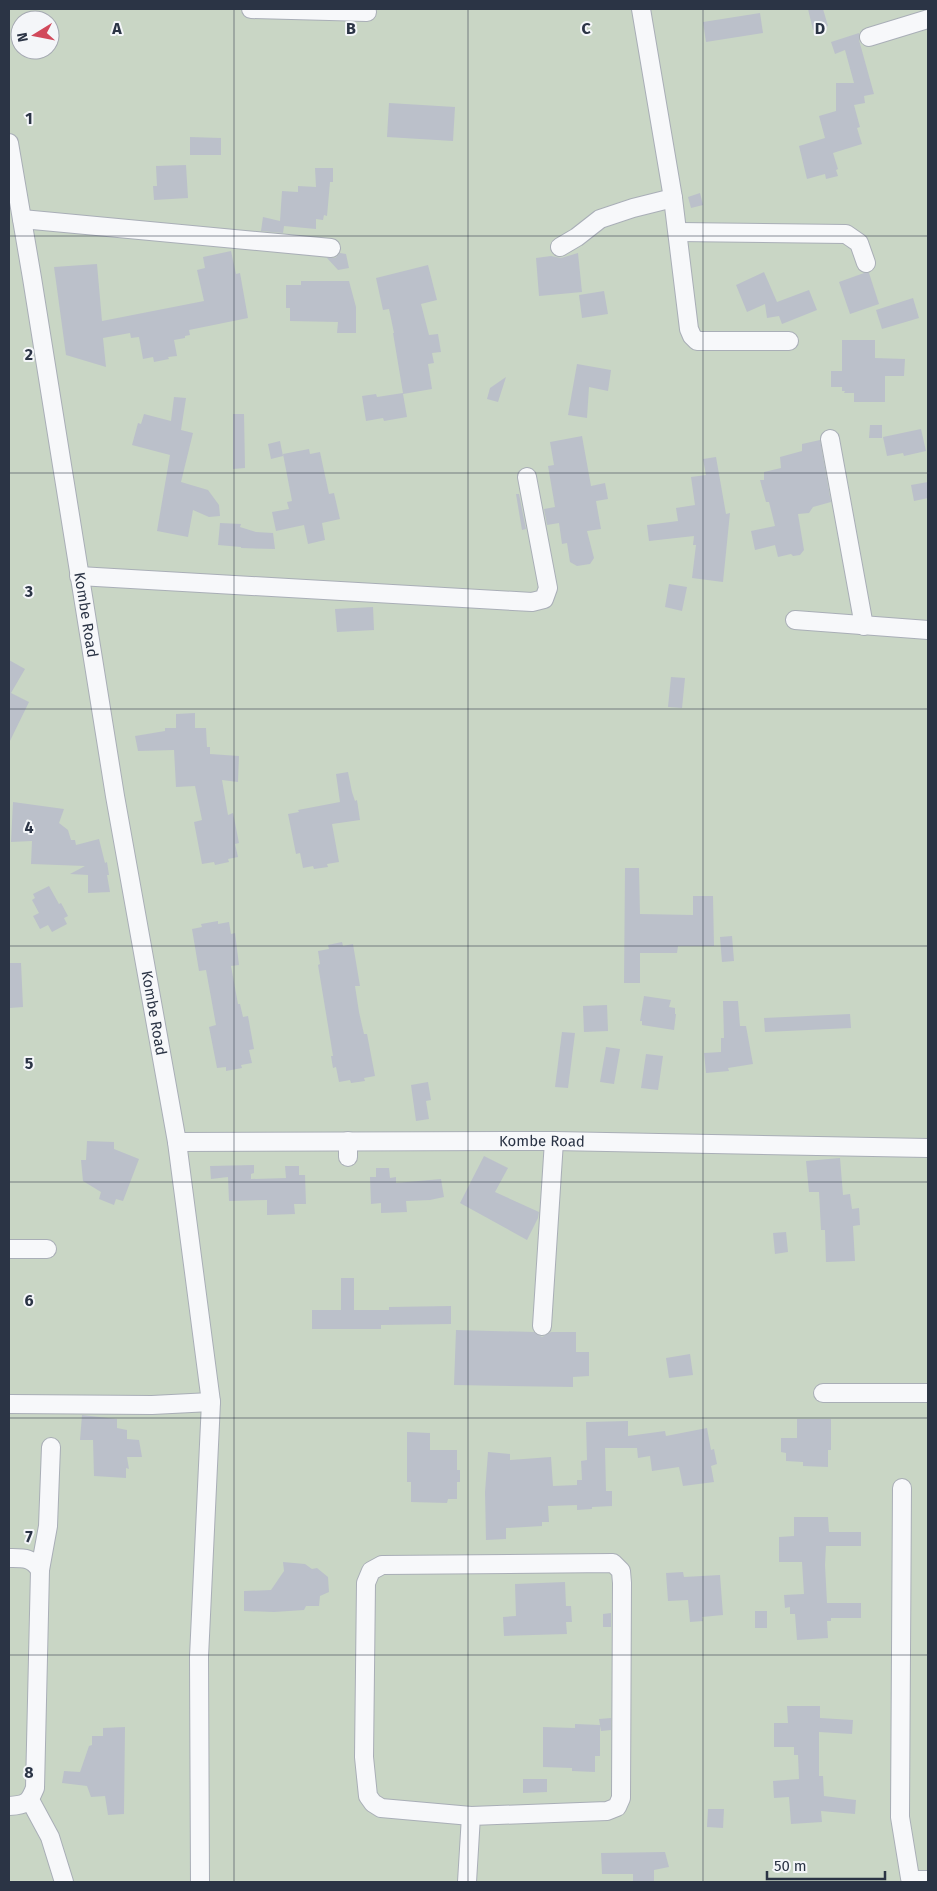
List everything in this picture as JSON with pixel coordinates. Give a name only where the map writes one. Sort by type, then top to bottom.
[{"type":"street","points":[[251,9],[367,12]]},
{"type":"street","points":[[641,9],[673,198],[689,329],[692,336],[697,341],[788,341]]},
{"type":"street","points":[[869,37],[928,19]]},
{"type":"street","name":"Kombe Road","points":[[9,143],[115,796],[177,1142],[348,1149],[554,1141],[928,1148]]},
{"type":"street","points":[[560,248],[600,219],[673,198]]},
{"type":"street","points":[[22,219],[331,248]]},
{"type":"street","points":[[678,232],[846,234],[859,243],[866,264]]},
{"type":"street","points":[[830,439],[864,626]]},
{"type":"street","points":[[79,576],[532,602],[544,599],[548,588],[527,477]]},
{"type":"street","points":[[795,620],[928,630]]},
{"type":"street","points":[[542,1326],[554,1141]]},
{"type":"street","points":[[177,1142],[211,1402],[199,1657],[200,1882]]},
{"type":"street","points":[[9,1249],[47,1249]]},
{"type":"street","points":[[823,1393],[928,1393]]},
{"type":"street","points":[[9,1404],[152,1405],[211,1402]]},
{"type":"street","points":[[9,1806],[21,1806],[30,1800],[35,1788],[40,1570],[48,1526],[50,1447]]},
{"type":"street","points":[[902,1488],[900,1817],[910,1878],[914,1880],[928,1880]]},
{"type":"street","points":[[9,1558],[24,1558],[36,1563],[40,1570]]},
{"type":"street","points":[[613,1563],[621,1571],[622,1583],[621,1798],[617,1807],[606,1811],[471,1816],[381,1808],[373,1803],[368,1796],[364,1757],[366,1583],[371,1572],[382,1565],[613,1563]]},
{"type":"street","points":[[30,1800],[50,1837],[64,1882]]},
{"type":"street","points":[[467,1882],[471,1816]]},
{"type":"green space","points":[[9,9],[928,9],[928,1882],[9,1882]]},
{"type":"building","points":[[808,9],[823,9],[828,26],[813,30]]},
{"type":"building","points":[[760,13],[763,33],[706,42],[703,22]]},
{"type":"building","points":[[859,33],[859,40],[874,94],[864,96],[865,103],[854,105],[860,127],[857,128],[862,144],[833,153],[838,176],[826,179],[825,174],[807,179],[799,146],[825,138],[819,116],[836,111],[836,83],[854,83],[845,50],[835,54],[831,42]]},
{"type":"building","points":[[389,103],[455,107],[453,141],[387,137]]},
{"type":"building","points":[[190,137],[221,138],[221,155],[190,155]]},
{"type":"building","points":[[186,165],[188,198],[154,200],[153,186],[157,186],[156,166]]},
{"type":"building","points":[[315,168],[333,168],[333,182],[330,182],[327,216],[324,215],[323,220],[316,219],[316,229],[284,226],[283,233],[261,231],[263,217],[280,221],[282,191],[298,192],[298,186],[316,187]]},
{"type":"building","points":[[700,193],[703,205],[691,208],[688,197]]},
{"type":"building","points":[[231,251],[236,274],[240,273],[248,318],[189,330],[190,335],[174,340],[177,356],[168,357],[169,359],[154,362],[153,357],[143,359],[139,337],[131,338],[130,333],[103,338],[106,367],[66,355],[54,267],[97,264],[102,321],[204,301],[197,270],[205,268],[203,257]]},
{"type":"building","points":[[340,253],[346,254],[349,268],[338,270],[327,258],[335,258]]},
{"type":"building","points":[[578,253],[582,292],[539,296],[536,258],[551,256],[561,258]]},
{"type":"building","points":[[428,265],[437,300],[421,304],[429,335],[438,334],[441,352],[432,353],[434,363],[428,364],[432,389],[403,394],[407,417],[384,421],[383,418],[366,421],[362,396],[376,394],[377,397],[403,393],[389,309],[383,310],[376,278]]},
{"type":"building","points":[[764,272],[777,302],[809,290],[817,310],[782,324],[779,316],[767,318],[765,304],[747,312],[736,285]]},
{"type":"building","points":[[869,273],[879,304],[850,314],[839,282]]},
{"type":"building","points":[[301,281],[349,281],[356,307],[356,333],[337,333],[338,322],[290,321],[290,308],[286,308],[286,285],[301,285]]},
{"type":"building","points":[[604,291],[608,314],[582,318],[579,295]]},
{"type":"building","points":[[913,298],[919,318],[882,329],[876,310]]},
{"type":"building","points":[[842,340],[875,340],[875,358],[905,359],[904,376],[885,376],[885,402],[854,402],[854,393],[844,393],[845,391],[842,391],[842,387],[831,387],[831,371],[842,371]]},
{"type":"building","points":[[577,364],[611,370],[608,391],[589,387],[587,418],[568,415]]},
{"type":"building","points":[[506,377],[498,402],[487,399],[490,388]]},
{"type":"building","points":[[174,397],[186,398],[181,430],[193,433],[181,482],[208,490],[219,505],[220,516],[209,517],[193,510],[188,537],[157,531],[170,455],[132,445],[138,423],[141,424],[144,414],[171,421]]},
{"type":"building","points":[[233,414],[244,414],[245,468],[233,469]]},
{"type":"building","points":[[870,425],[882,425],[882,438],[869,438]]},
{"type":"building","points":[[921,429],[926,451],[904,456],[903,453],[887,456],[883,437]]},
{"type":"building","points":[[582,436],[591,486],[605,483],[608,499],[596,501],[601,529],[587,531],[594,558],[590,564],[577,566],[570,562],[567,543],[562,544],[559,523],[547,525],[544,509],[555,507],[548,466],[554,465],[550,442]]},
{"type":"building","points":[[820,440],[831,502],[813,507],[809,513],[798,514],[804,550],[800,555],[793,556],[791,554],[778,557],[775,545],[755,550],[751,531],[775,526],[769,502],[766,502],[760,480],[764,480],[764,472],[781,468],[780,457],[802,451],[802,444]]},
{"type":"building","points":[[280,441],[283,456],[271,459],[268,444]]},
{"type":"building","points":[[309,449],[310,454],[320,452],[329,494],[334,493],[340,519],[322,523],[325,540],[308,544],[304,525],[276,531],[272,512],[289,509],[287,502],[292,501],[283,454]]},
{"type":"building","points":[[716,457],[726,514],[730,513],[723,582],[692,578],[696,545],[693,545],[694,536],[649,541],[647,525],[678,521],[676,508],[695,505],[691,477],[706,475],[703,459]]},
{"type":"building","points":[[928,482],[928,498],[914,501],[911,485]]},
{"type":"building","points":[[516,494],[519,494],[526,529],[522,530]]},
{"type":"building","points":[[220,523],[241,524],[240,527],[256,532],[273,533],[275,549],[218,545]]},
{"type":"building","points":[[669,584],[687,587],[682,611],[665,607]]},
{"type":"building","points":[[373,607],[374,630],[337,632],[335,609]]},
{"type":"building","points":[[9,660],[25,669],[11,693],[29,702],[9,743]]},
{"type":"building","points":[[671,677],[685,678],[682,708],[668,707]]},
{"type":"building","points":[[195,713],[195,728],[206,728],[207,747],[210,747],[210,754],[239,756],[238,782],[222,780],[228,815],[233,813],[239,843],[235,844],[238,857],[228,859],[229,862],[215,865],[214,862],[202,864],[194,822],[202,820],[195,786],[176,787],[174,750],[138,751],[135,736],[165,731],[165,728],[176,728],[176,714]]},
{"type":"building","points":[[348,772],[352,792],[355,801],[357,800],[360,820],[332,824],[339,862],[327,864],[328,867],[314,869],[313,866],[303,868],[300,853],[296,854],[288,814],[299,812],[298,810],[340,802],[336,774]]},
{"type":"building","points":[[13,802],[64,809],[59,823],[68,830],[71,840],[75,840],[76,845],[99,839],[105,863],[107,862],[110,892],[88,893],[88,875],[70,874],[85,866],[31,864],[32,841],[11,842]]},
{"type":"building","points":[[625,868],[639,868],[640,914],[693,915],[693,896],[713,896],[714,946],[678,946],[677,953],[640,953],[640,983],[624,983]]},
{"type":"building","points":[[49,886],[68,916],[64,918],[67,924],[52,932],[48,925],[40,929],[33,916],[39,913],[32,900],[35,898],[33,894]]},
{"type":"building","points":[[218,921],[218,924],[229,922],[231,934],[235,933],[239,965],[231,966],[238,1004],[240,1004],[243,1017],[248,1016],[254,1049],[249,1050],[252,1063],[241,1065],[242,1068],[226,1071],[226,1067],[217,1068],[209,1027],[216,1025],[206,970],[199,971],[192,929],[202,927],[201,924]]},
{"type":"building","points":[[732,936],[734,961],[722,962],[720,937]]},
{"type":"building","points":[[342,942],[343,946],[353,944],[360,986],[355,986],[359,1012],[364,1034],[367,1034],[375,1076],[364,1078],[365,1081],[351,1083],[350,1080],[339,1082],[336,1067],[333,1068],[331,1056],[333,1056],[318,965],[320,964],[318,951],[329,949],[328,945]]},
{"type":"building","points":[[9,963],[21,963],[23,1007],[10,1008]]},
{"type":"building","points":[[644,996],[671,1000],[669,1007],[675,1008],[676,1014],[674,1030],[642,1025],[642,1021],[640,1021]]},
{"type":"building","points":[[723,1001],[738,1001],[740,1026],[746,1026],[753,1064],[728,1068],[729,1071],[706,1073],[704,1053],[721,1052],[721,1038],[724,1038]]},
{"type":"building","points":[[607,1005],[608,1031],[584,1032],[583,1006]]},
{"type":"building","points":[[850,1014],[851,1028],[765,1032],[764,1018]]},
{"type":"building","points":[[562,1032],[575,1033],[568,1088],[555,1087]]},
{"type":"building","points":[[606,1047],[620,1049],[614,1084],[600,1082]]},
{"type":"building","points":[[646,1054],[663,1056],[658,1090],[641,1088]]},
{"type":"building","points":[[428,1082],[431,1100],[426,1101],[429,1119],[416,1121],[411,1085]]},
{"type":"building","points":[[87,1141],[114,1142],[114,1149],[139,1159],[123,1201],[116,1199],[114,1205],[99,1199],[101,1192],[83,1181],[81,1160],[86,1160]]},
{"type":"building","points":[[484,1156],[508,1168],[495,1192],[539,1212],[527,1240],[460,1203]]},
{"type":"building","points":[[840,1158],[843,1195],[850,1194],[852,1209],[859,1208],[860,1225],[853,1226],[855,1261],[826,1262],[825,1230],[821,1230],[819,1192],[809,1192],[806,1161]]},
{"type":"building","points":[[254,1165],[254,1173],[251,1174],[251,1179],[286,1178],[285,1166],[299,1166],[299,1175],[305,1175],[306,1204],[294,1204],[295,1214],[267,1215],[267,1200],[229,1201],[228,1177],[211,1179],[210,1166]]},
{"type":"building","points":[[376,1168],[389,1168],[390,1178],[396,1177],[396,1183],[441,1179],[444,1197],[430,1200],[406,1201],[407,1212],[381,1213],[381,1203],[371,1204],[370,1177],[376,1177]]},
{"type":"building","points":[[786,1232],[788,1252],[775,1254],[773,1233]]},
{"type":"building","points":[[341,1278],[354,1278],[354,1310],[389,1310],[389,1307],[451,1306],[451,1324],[381,1325],[381,1329],[312,1329],[312,1310],[341,1310]]},
{"type":"building","points":[[456,1330],[534,1332],[542,1337],[551,1332],[576,1332],[576,1352],[589,1352],[589,1376],[573,1377],[573,1387],[454,1385]]},
{"type":"building","points":[[690,1354],[693,1375],[669,1378],[666,1358]]},
{"type":"building","points":[[82,1415],[117,1419],[117,1428],[127,1430],[127,1439],[139,1440],[142,1457],[127,1457],[129,1469],[126,1468],[126,1478],[94,1476],[93,1440],[80,1440]]},
{"type":"building","points":[[797,1419],[831,1419],[831,1450],[828,1450],[828,1467],[803,1466],[803,1462],[786,1461],[786,1453],[781,1452],[781,1438],[797,1438]]},
{"type":"building","points":[[628,1421],[628,1436],[665,1431],[666,1436],[707,1428],[711,1450],[714,1449],[717,1464],[711,1466],[714,1482],[683,1486],[679,1467],[652,1471],[650,1456],[638,1458],[637,1448],[605,1448],[606,1491],[612,1491],[612,1506],[577,1510],[577,1505],[548,1506],[549,1522],[542,1522],[542,1526],[506,1528],[506,1539],[486,1540],[485,1492],[488,1452],[510,1454],[510,1460],[551,1457],[553,1486],[577,1485],[577,1480],[582,1480],[581,1461],[587,1460],[586,1422]]},
{"type":"building","points":[[407,1432],[430,1433],[430,1450],[457,1450],[457,1470],[460,1470],[460,1482],[457,1482],[457,1499],[448,1499],[447,1503],[411,1502],[411,1482],[407,1482]]},
{"type":"building","points":[[794,1517],[828,1517],[829,1532],[861,1532],[861,1546],[826,1546],[827,1603],[861,1603],[861,1618],[831,1618],[831,1621],[827,1621],[828,1638],[797,1640],[795,1614],[790,1614],[790,1607],[785,1608],[784,1595],[804,1594],[802,1562],[779,1562],[779,1537],[794,1536]]},
{"type":"building","points":[[283,1562],[305,1564],[312,1569],[317,1568],[328,1577],[329,1592],[320,1596],[319,1606],[306,1606],[304,1610],[274,1612],[244,1611],[244,1591],[271,1590],[284,1571]]},
{"type":"building","points":[[683,1572],[684,1577],[720,1575],[723,1615],[702,1617],[703,1621],[690,1622],[688,1600],[668,1601],[666,1573]]},
{"type":"building","points":[[565,1582],[566,1606],[571,1606],[572,1622],[566,1622],[567,1634],[504,1636],[503,1617],[516,1616],[515,1584]]},
{"type":"building","points":[[755,1611],[767,1611],[767,1628],[755,1628]]},
{"type":"building","points":[[611,1613],[611,1627],[603,1627],[603,1614]]},
{"type":"building","points":[[787,1706],[820,1706],[820,1718],[853,1720],[852,1734],[819,1732],[819,1776],[823,1776],[824,1796],[856,1800],[855,1814],[821,1811],[822,1822],[791,1824],[789,1797],[774,1798],[773,1781],[799,1779],[798,1755],[794,1755],[794,1747],[774,1747],[774,1723],[788,1723]]},
{"type":"building","points":[[611,1718],[611,1730],[601,1731],[600,1726],[600,1756],[595,1756],[595,1772],[572,1771],[572,1768],[543,1767],[543,1727],[575,1728],[575,1724],[600,1725],[599,1719]]},
{"type":"building","points":[[125,1727],[124,1814],[108,1815],[105,1796],[91,1797],[87,1786],[62,1783],[64,1771],[80,1772],[89,1746],[92,1745],[92,1736],[103,1736],[103,1728]]},
{"type":"building","points":[[523,1779],[547,1779],[547,1792],[523,1793]]},
{"type":"building","points":[[708,1809],[724,1809],[723,1828],[707,1827]]},
{"type":"building","points":[[665,1852],[669,1867],[654,1870],[654,1882],[633,1882],[633,1874],[602,1874],[601,1853]]}]
